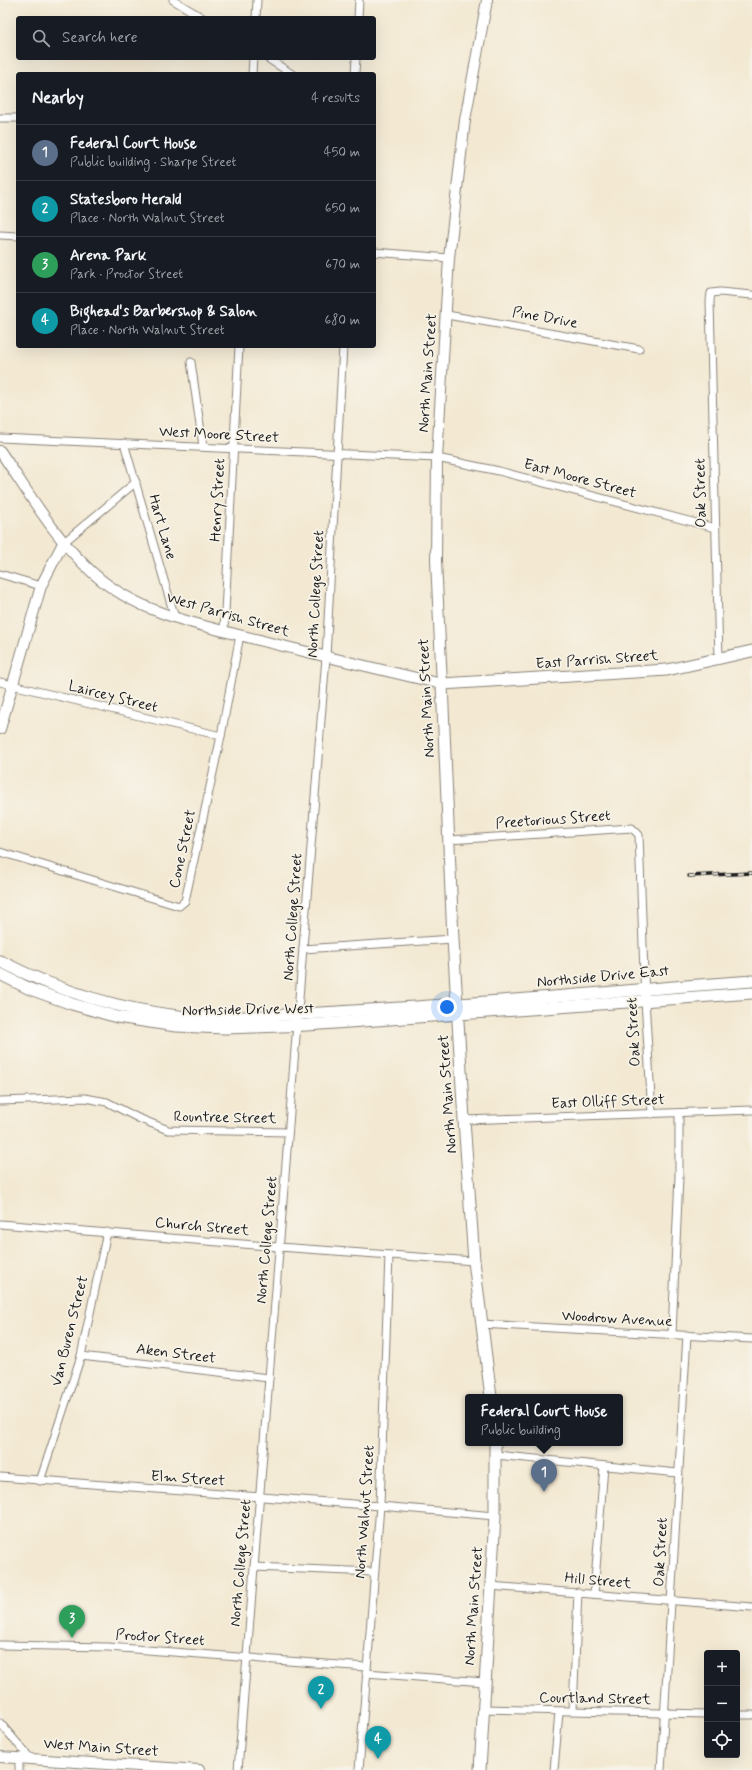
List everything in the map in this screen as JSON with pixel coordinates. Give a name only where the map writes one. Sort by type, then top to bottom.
[{"type":"main road","name":"East Parrish Street","points":[[442,684],[667,670],[752,652]]},
{"type":"main road","name":"North Main Street","points":[[442,684],[448,840],[464,1120],[474,1261],[491,1394]]},
{"type":"main road","name":"Northside Drive West","points":[[0,961],[26,974],[68,991],[127,1008],[187,1017],[298,1020]]},
{"type":"main road","name":"Northside Drive West","points":[[0,974],[30,989],[72,1004],[118,1017],[176,1026],[225,1028],[298,1020],[457,1009]]},
{"type":"main road","name":"Northside Drive East","points":[[457,1009],[645,988],[752,980]]},
{"type":"main road","name":"Northside Drive East","points":[[457,1009],[645,1000],[752,992]]},
{"type":"main road","name":"North Main Street","points":[[480,1770],[495,1516],[495,1446]]},
{"type":"street","points":[[173,0],[200,16]]},
{"type":"street","points":[[256,16],[257,0]]},
{"type":"street","points":[[358,16],[359,0]]},
{"type":"street","name":"North Main Street","points":[[442,684],[436,561],[437,458],[447,315],[449,258],[465,120],[487,0]]},
{"type":"street","points":[[252,72],[253,60]]},
{"type":"street","points":[[270,60],[289,72]]},
{"type":"street","points":[[355,72],[356,60]]},
{"type":"street","points":[[0,118],[16,118]]},
{"type":"street","points":[[0,235],[16,236]]},
{"type":"street","points":[[376,252],[449,258]]},
{"type":"street","name":"Oak Street","points":[[719,660],[710,325],[711,293],[720,292],[752,295]]},
{"type":"street","name":"Pine Drive","points":[[447,315],[639,349]]},
{"type":"street","name":"Henry Street","points":[[224,631],[239,348]]},
{"type":"street","name":"North College Street","points":[[238,1770],[326,657],[343,348]]},
{"type":"street","points":[[191,362],[204,446]]},
{"type":"street","name":"West Moore Street","points":[[0,438],[204,446],[233,449],[437,458]]},
{"type":"street","name":"Hart Lane","points":[[124,443],[175,618]]},
{"type":"street","name":"West Parrish Street","points":[[0,451],[64,543],[94,574],[133,600],[175,618],[326,657],[442,684]]},
{"type":"street","name":"East Moore Street","points":[[437,458],[498,471],[715,528]]},
{"type":"street","points":[[0,729],[41,586],[64,543],[136,482]]},
{"type":"street","points":[[0,574],[41,586]]},
{"type":"street","name":"Cone Street","points":[[0,852],[179,906],[185,901],[221,736],[240,635]]},
{"type":"street","name":"Laircey Street","points":[[0,682],[221,736]]},
{"type":"street","name":"Preetorious Street","points":[[448,840],[632,828],[638,835],[640,852]]},
{"type":"street","name":"Oak Street","points":[[640,852],[645,1000],[652,1114]]},
{"type":"street","points":[[303,949],[453,939]]},
{"type":"street","name":"Rountree Street","points":[[0,1101],[86,1098],[107,1102],[138,1118],[168,1130],[288,1132]]},
{"type":"street","name":"East Olliff Street","points":[[464,1120],[752,1110]]},
{"type":"street","points":[[672,1334],[679,1176],[679,1113]]},
{"type":"street","name":"Church Street","points":[[0,1224],[279,1247],[474,1261]]},
{"type":"street","name":"Van Buren Street","points":[[40,1481],[81,1356],[107,1232]]},
{"type":"street","name":"North Walnut Street","points":[[359,1770],[380,1506],[389,1255]]},
{"type":"street","name":"Woodrow Avenue","points":[[481,1324],[752,1339]]},
{"type":"street","name":"Oak Street","points":[[661,1770],[663,1713],[687,1335]]},
{"type":"street","name":"Aken Street","points":[[81,1356],[269,1378]]},
{"type":"street","points":[[496,1456],[678,1473]]},
{"type":"street","points":[[594,1594],[604,1466]]},
{"type":"street","name":"Elm Street","points":[[0,1477],[495,1516]]},
{"type":"street","points":[[254,1567],[374,1572]]},
{"type":"street","name":"Hill Street","points":[[490,1586],[752,1607]]},
{"type":"street","points":[[573,1710],[578,1592]]},
{"type":"street","name":"Proctor Street","points":[[0,1645],[108,1647],[246,1657],[484,1682]]},
{"type":"street","name":"Courtland Street","points":[[483,1709],[559,1712],[573,1710],[704,1714]]},
{"type":"street","points":[[554,1770],[559,1712]]},
{"type":"street","points":[[740,1715],[752,1715]]},
{"type":"street","points":[[0,1723],[30,1758]]},
{"type":"street","name":"West Main Street","points":[[0,1756],[199,1770]]},
{"type":"street","points":[[19,1758],[19,1770]]},
{"type":"railway","points":[[689,876],[752,873]]},
{"type":"place","name":"Federal Court House","points":[[544,1492]]},
{"type":"place","name":"Arena Park","points":[[72,1638]]},
{"type":"place","name":"Statesboro Herald","points":[[321,1709]]},
{"type":"place","name":"Bighead's Barbershop & Salon","points":[[378,1759]]}]
